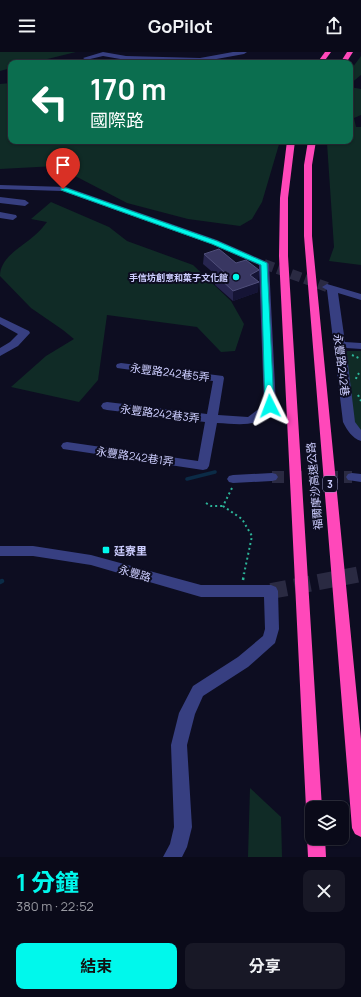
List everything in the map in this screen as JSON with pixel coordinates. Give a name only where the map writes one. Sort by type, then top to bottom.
[{"type":"highway","name":"福爾摩沙高速公路","points":[[290,144],[287,163],[284,236],[291,412],[314,801]]},
{"type":"highway","name":"福爾摩沙高速公路","points":[[312,144],[308,165],[308,236],[361,828]]},
{"type":"highway","points":[[316,845],[317,857]]},
{"type":"street","points":[[86,58],[103,54],[126,58],[200,60],[231,53],[244,52]]},
{"type":"street","points":[[231,53],[239,60]]},
{"type":"street","points":[[0,187],[63,189],[214,242],[264,264],[270,406],[250,421],[212,419]]},
{"type":"street","points":[[0,200],[25,203]]},
{"type":"street","points":[[0,215],[13,217]]},
{"type":"street","name":"永豐路242巷","points":[[361,297],[330,287],[340,345],[350,422],[352,429],[361,437]]},
{"type":"street","points":[[0,320],[25,333],[14,344],[0,353]]},
{"type":"street","points":[[340,345],[361,346]]},
{"type":"street","name":"永豐路242巷5弄","points":[[121,366],[219,378],[212,419]]},
{"type":"street","name":"永豐路242巷3弄","points":[[108,406],[212,419]]},
{"type":"street","name":"永豐路242巷1弄","points":[[67,446],[203,466],[212,419]]},
{"type":"street","points":[[238,479],[272,477]]},
{"type":"street","name":"永豐路","points":[[0,551],[33,551],[91,560],[201,591],[271,591],[272,629],[270,639],[244,662],[198,692],[187,713],[179,745],[183,827],[178,847],[172,857]]},
{"type":"path","points":[[223,506],[231,489],[238,479]]},
{"type":"path","points":[[206,503],[211,506],[223,506],[242,519],[252,536],[241,591]]},
{"type":"green space","points":[[0,52],[76,52],[43,60],[8,60],[8,69],[0,71]]},
{"type":"green space","points":[[361,56],[361,75],[353,82],[353,67]]},
{"type":"green space","points":[[8,83],[8,144],[279,144],[262,202],[252,219],[240,226],[188,219],[127,203],[56,166],[0,169],[0,84]]},
{"type":"green space","points":[[353,88],[361,89],[361,115],[354,118],[356,127],[361,127],[361,265],[329,261],[334,247],[327,144],[353,144]]},
{"type":"green space","points":[[51,202],[109,227],[127,241],[193,265],[231,301],[244,324],[235,351],[221,352],[197,327],[107,315],[98,380],[79,402],[11,387],[46,356],[74,339],[31,308],[0,276],[4,263],[12,253],[36,234],[47,222],[31,219]]},
{"type":"green space","points":[[343,351],[361,351],[361,432],[352,424]]},
{"type":"green space","points":[[250,788],[281,817],[282,857],[248,857]]},
{"type":"building","points":[[219,249],[236,263],[246,260],[259,270],[250,275],[259,282],[233,291],[216,275],[224,272],[204,254]]},
{"type":"waterway","points":[[187,479],[215,472]]},
{"type":"tunnel","points":[[264,264],[327,287]]},
{"type":"tunnel","points":[[272,477],[352,477]]},
{"type":"tunnel","points":[[271,591],[361,574]]},
{"type":"place","name":"手信坊創意和菓子文化館","points":[[236,277]]},
{"type":"place","name":"廷寮里","points":[[106,550]]},
{"type":"route","points":[[63,189],[83,195],[118,210],[214,242],[264,264],[266,353],[270,406]]}]
